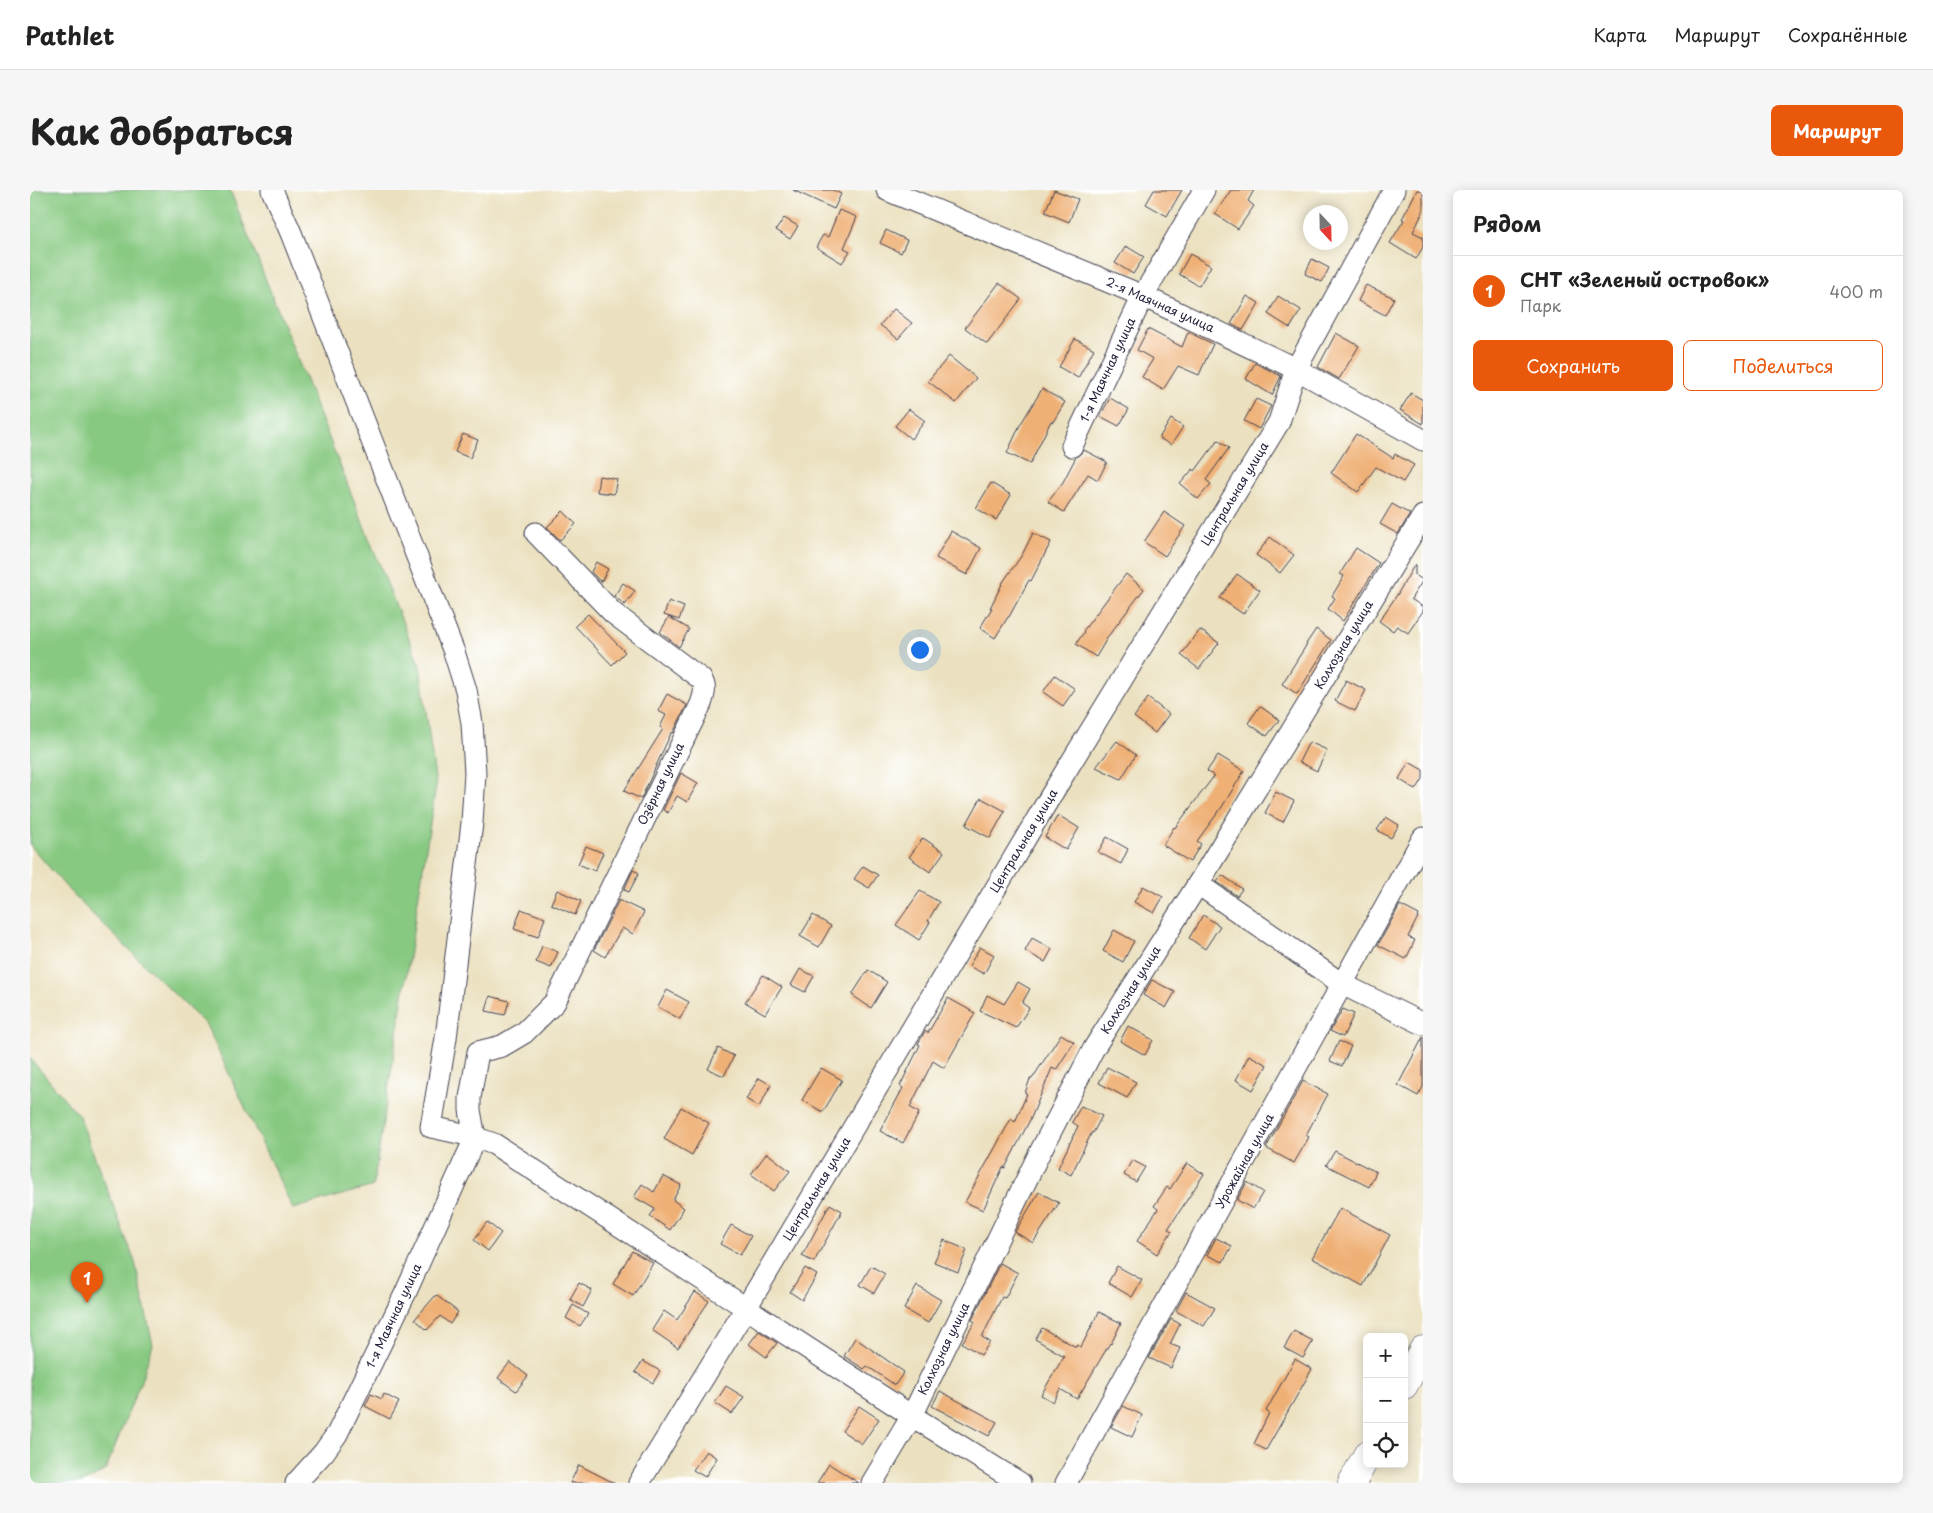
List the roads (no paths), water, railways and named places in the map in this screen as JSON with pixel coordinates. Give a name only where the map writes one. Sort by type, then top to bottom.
[{"type":"main road","points":[[1408,1378],[1423,1350]]},
{"type":"main road","points":[[1352,1483],[1363,1462]]},
{"type":"street","points":[[272,190],[454,652],[466,690],[472,723],[475,773],[472,823],[446,1038],[431,1127],[494,1144],[912,1416],[1020,1483]]},
{"type":"street","name":"2-я Маячная улица","points":[[887,190],[1143,296],[1296,369],[1423,440]]},
{"type":"street","name":"1-я Маячная улица","points":[[1072,446],[1143,296],[1204,190]]},
{"type":"street","name":"Центральная улица","points":[[639,1483],[746,1308],[1045,806],[1279,422],[1296,369],[1394,190]]},
{"type":"street","name":"Колхозная улица","points":[[872,1483],[912,1416],[1038,1156],[1094,1048],[1198,884],[1423,516]]},
{"type":"street","name":"Озёрная улица","points":[[475,1138],[470,1098],[478,1052],[502,1046],[524,1034],[555,1002],[701,704],[705,688],[701,679],[613,613],[536,533]]},
{"type":"street","name":"Урожайная улица","points":[[1066,1483],[1423,838]]},
{"type":"street","points":[[1198,884],[1342,984],[1423,1024]]},
{"type":"street","name":"1-я Маячная улица","points":[[296,1483],[324,1452],[337,1434],[405,1294],[475,1138]]},
{"type":"place","name":"СНТ «Зеленый островок»","points":[[87,1303]]}]
